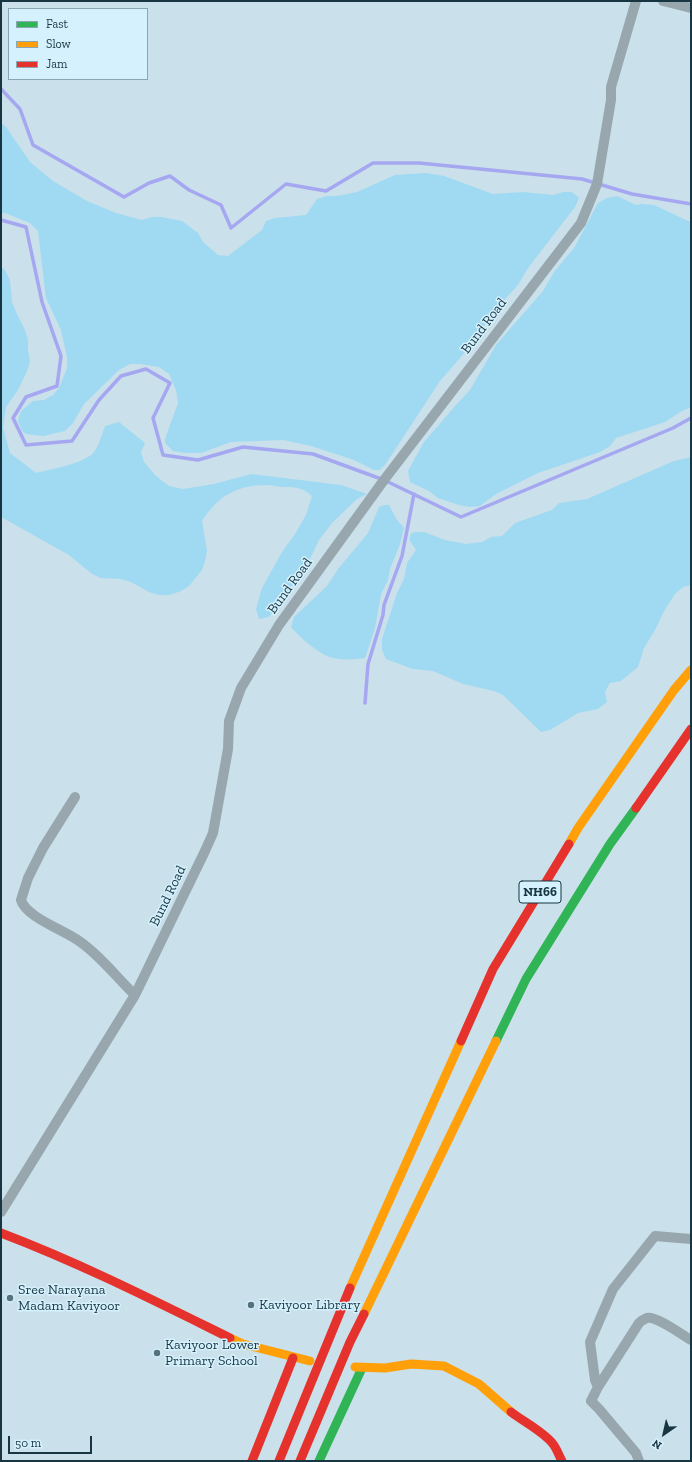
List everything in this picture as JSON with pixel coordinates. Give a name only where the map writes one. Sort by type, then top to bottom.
[{"type":"main road","name":"NH66","points":[[279,1461],[343,1304],[493,969],[578,828],[674,690],[691,670]]},
{"type":"main road","name":"NH66","points":[[300,1461],[350,1342],[526,979],[610,844],[691,729]]},
{"type":"main road","points":[[1,1233],[45,1250],[108,1278],[243,1344],[293,1358],[310,1361]]},
{"type":"main road","points":[[252,1461],[293,1358]]},
{"type":"main road","points":[[319,1461],[358,1368],[385,1368],[411,1364],[444,1366],[480,1384],[521,1420],[554,1444],[562,1461]]},
{"type":"street","name":"Bund Road","points":[[1,1212],[135,995],[213,833],[228,749],[230,721],[242,688],[279,625],[384,480],[581,223],[597,184],[611,100],[611,87],[636,1]]},
{"type":"street","points":[[663,1],[691,8]]},
{"type":"street","points":[[75,797],[43,848],[28,878],[21,900],[25,907],[35,915],[79,941],[100,959],[135,995]]},
{"type":"street","points":[[598,1387],[595,1380],[590,1342],[613,1289],[655,1236],[691,1239]]},
{"type":"street","points":[[639,1461],[636,1453],[591,1401],[598,1387],[639,1323],[647,1318],[651,1318],[672,1327],[691,1340]]},
{"type":"shaded area","points":[[1,123],[6,127],[30,162],[53,181],[87,201],[116,213],[142,220],[152,217],[161,217],[182,221],[198,233],[203,242],[218,255],[228,256],[262,230],[266,221],[275,218],[306,215],[317,199],[327,196],[337,196],[357,192],[395,175],[425,173],[444,176],[493,194],[523,192],[553,195],[563,192],[572,192],[579,198],[575,207],[528,268],[518,285],[497,308],[467,350],[440,381],[385,465],[380,470],[374,470],[354,460],[311,446],[283,440],[231,442],[201,453],[173,451],[165,443],[165,439],[178,403],[176,390],[169,374],[159,367],[140,364],[130,364],[119,370],[84,404],[73,423],[65,431],[43,436],[26,434],[22,431],[18,421],[21,411],[33,401],[44,400],[53,395],[59,388],[67,368],[67,357],[61,330],[46,298],[38,231],[30,223],[5,213],[1,213]]},
{"type":"shaded area","points":[[617,196],[636,205],[654,205],[691,221],[691,407],[665,422],[616,438],[610,446],[600,452],[538,473],[496,494],[480,506],[469,507],[438,498],[429,491],[410,482],[408,471],[424,442],[470,390],[496,345],[543,291],[554,272],[574,248],[598,203],[607,198]]},
{"type":"shaded area","points":[[1,267],[5,270],[10,280],[12,302],[25,330],[28,340],[30,361],[18,390],[6,407],[3,428],[10,453],[36,473],[67,466],[83,460],[94,452],[105,426],[119,422],[145,443],[141,452],[144,462],[156,476],[169,486],[183,489],[214,484],[251,474],[341,485],[367,494],[357,499],[332,523],[319,540],[306,567],[269,617],[259,619],[256,609],[262,588],[282,552],[306,515],[312,496],[304,490],[293,487],[271,485],[246,487],[229,494],[222,499],[208,512],[202,521],[207,551],[202,570],[189,586],[170,595],[159,595],[149,592],[131,582],[121,579],[101,578],[92,574],[69,555],[1,517]]},
{"type":"shaded area","points":[[691,457],[691,585],[683,587],[675,594],[644,648],[638,667],[621,681],[610,683],[605,692],[607,702],[598,709],[578,713],[550,730],[541,732],[503,695],[494,691],[463,684],[433,671],[413,669],[386,659],[382,650],[382,639],[397,593],[404,579],[407,563],[416,550],[410,541],[410,535],[413,532],[424,532],[445,540],[466,544],[482,542],[491,537],[502,536],[515,523],[552,510],[559,503],[587,499],[674,461]]},
{"type":"shaded area","points":[[389,505],[397,520],[404,528],[400,544],[390,569],[388,580],[381,594],[375,628],[365,658],[343,659],[330,657],[315,649],[294,631],[291,627],[294,617],[327,586],[338,569],[368,533],[379,507]]},
{"type":"waterway","points":[[1,89],[20,109],[33,145],[124,197],[149,183],[170,176],[189,190],[221,205],[231,228],[286,184],[326,191],[373,163],[419,163],[582,179],[632,194],[691,204]]},
{"type":"waterway","points":[[1,220],[26,227],[42,302],[61,356],[57,386],[26,397],[13,418],[26,445],[72,441],[99,400],[121,376],[146,369],[170,383],[153,418],[163,455],[198,460],[243,447],[313,454],[384,480],[461,517],[673,428],[691,418]]},
{"type":"waterway","points":[[365,703],[368,664],[383,615],[384,605],[402,556],[414,494]]},
{"type":"traffic: fast","points":[[496,1041],[526,979],[610,844],[636,808]]},
{"type":"traffic: fast","points":[[319,1461],[362,1368]]},
{"type":"traffic: slow","points":[[569,844],[578,828],[674,690],[691,670]]},
{"type":"traffic: slow","points":[[350,1288],[461,1041]]},
{"type":"traffic: slow","points":[[364,1314],[496,1041]]},
{"type":"traffic: slow","points":[[230,1338],[243,1344],[310,1361]]},
{"type":"traffic: slow","points":[[355,1367],[385,1368],[411,1364],[444,1366],[479,1384],[511,1412]]},
{"type":"traffic: jam","points":[[636,808],[691,729]]},
{"type":"traffic: jam","points":[[461,1041],[493,969],[569,844]]},
{"type":"traffic: jam","points":[[1,1233],[60,1257],[145,1296],[230,1338]]},
{"type":"traffic: jam","points":[[279,1461],[350,1288]]},
{"type":"traffic: jam","points":[[300,1461],[350,1342],[364,1314]]},
{"type":"traffic: jam","points":[[252,1461],[293,1358]]},
{"type":"traffic: jam","points":[[511,1412],[539,1431],[549,1440],[562,1461]]},
{"type":"place","name":"Sree Narayana Madam Kaviyoor","points":[[10,1298]]},
{"type":"place","name":"Kaviyoor Library","points":[[251,1305]]},
{"type":"place","name":"Kaviyoor Lower Primary School","points":[[157,1353]]}]
